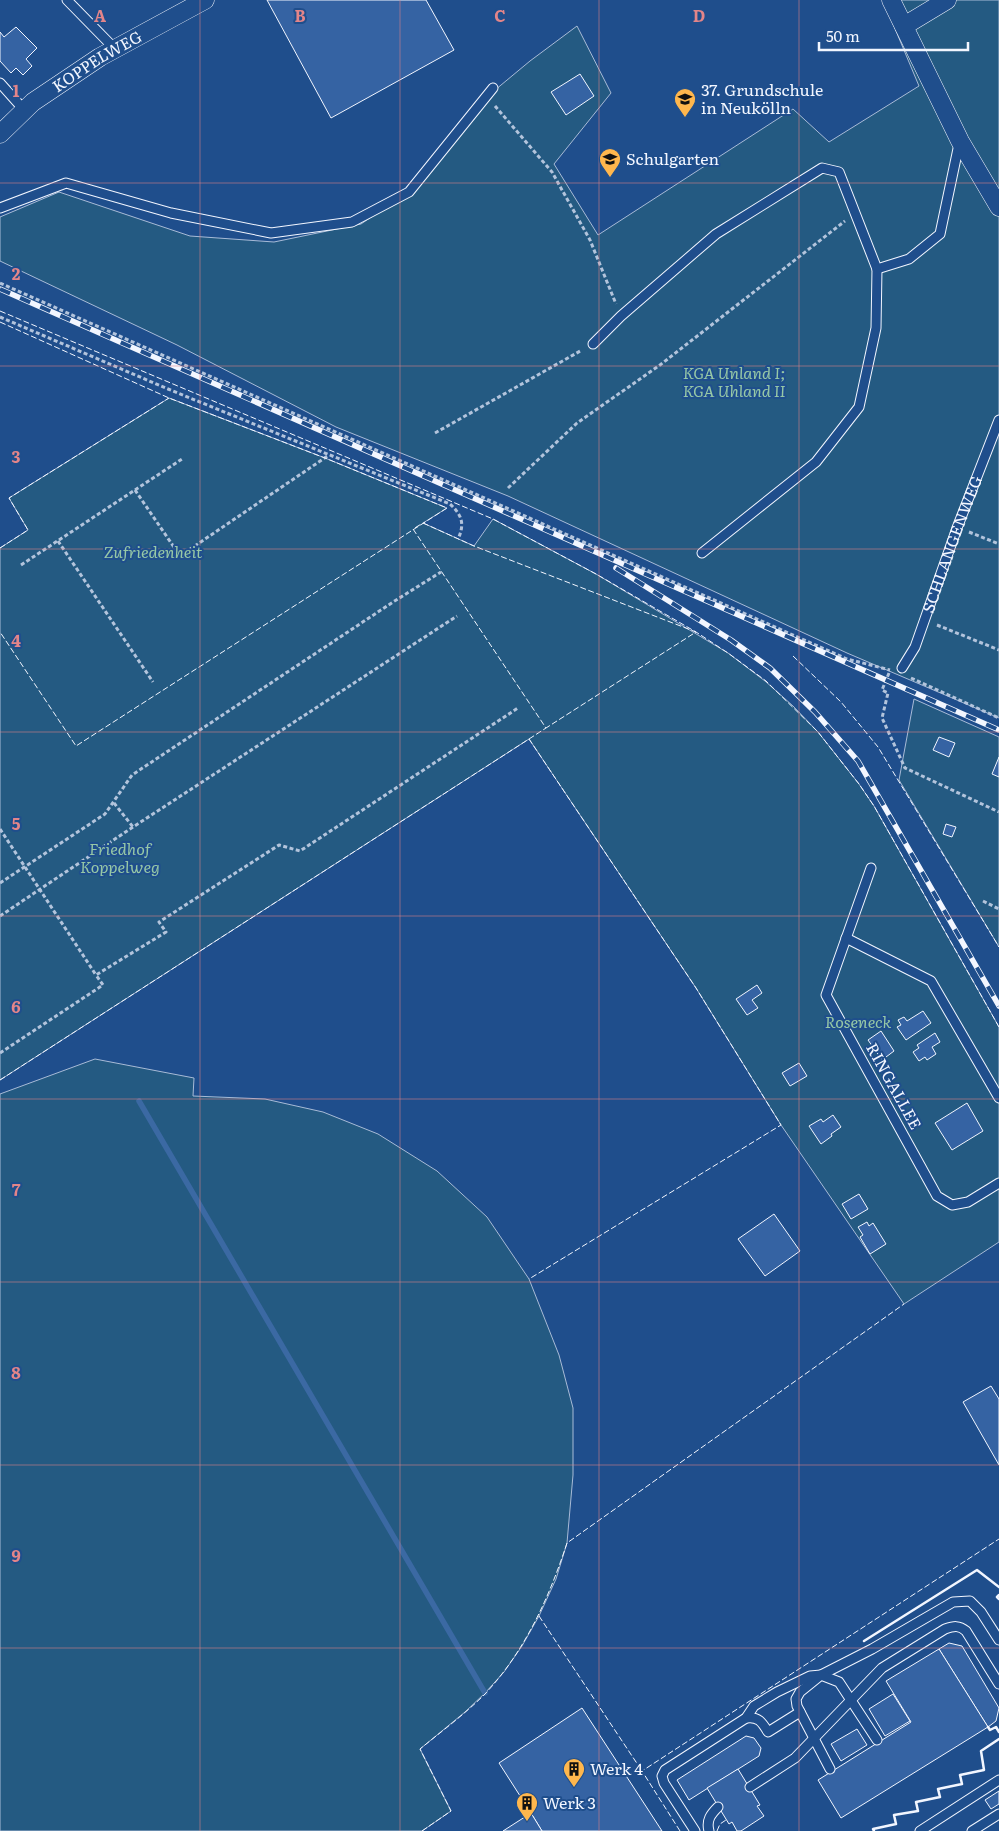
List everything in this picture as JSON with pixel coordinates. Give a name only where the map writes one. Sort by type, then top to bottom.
[{"type":"street","name":"KOPPELWEG","points":[[0,134],[33,102],[100,57],[205,0]]},
{"type":"street","points":[[892,0],[960,141],[999,207]]},
{"type":"street","points":[[904,26],[947,0]]},
{"type":"lane","points":[[67,0],[115,49]]},
{"type":"lane","points":[[0,82],[25,110]]},
{"type":"lane","points":[[0,208],[66,183],[171,213],[271,233],[352,222],[409,192],[493,88]]},
{"type":"lane","points":[[877,269],[909,259],[940,234],[960,141]]},
{"type":"lane","points":[[593,344],[621,316],[716,234],[822,168],[839,172],[877,269],[876,328],[859,407],[816,462],[702,553]]},
{"type":"lane","name":"SCHLANGENWEG","points":[[899,670],[916,647],[957,528],[999,420]]},
{"type":"lane","name":"RINGALLEE","points":[[871,868],[826,995],[937,1196],[952,1205],[968,1202],[999,1183]]},
{"type":"lane","points":[[846,938],[930,981],[999,1098]]},
{"type":"lane","points":[[830,1769],[797,1706],[796,1699],[800,1692],[821,1675],[872,1649],[953,1602],[970,1600],[981,1612],[999,1640]]},
{"type":"lane","points":[[750,1787],[795,1758],[882,1668],[945,1629],[954,1626],[961,1627],[966,1632],[999,1684]]},
{"type":"lane","points":[[695,1831],[664,1783],[662,1776],[665,1770],[746,1718],[754,1706],[777,1692],[810,1676],[821,1675],[839,1682],[877,1740]]},
{"type":"lane","points":[[746,1718],[753,1717],[759,1719],[768,1732],[800,1712]]},
{"type":"lane","points":[[920,1831],[999,1780]]},
{"type":"lane","points":[[709,1831],[707,1824],[711,1814],[718,1807]]},
{"type":"lane","points":[[972,1831],[999,1814]]},
{"type":"path","points":[[486,96],[552,172],[590,240],[621,316]]},
{"type":"path","points":[[508,488],[577,423],[660,364],[855,213]]},
{"type":"path","points":[[0,283],[847,659],[891,670],[899,670],[999,718]]},
{"type":"path","points":[[0,317],[168,389],[450,504],[458,512],[462,520],[462,529],[458,539]]},
{"type":"path","points":[[435,433],[593,344]]},
{"type":"path","points":[[135,490],[180,556],[329,455]]},
{"type":"path","points":[[21,565],[182,459]]},
{"type":"path","points":[[957,528],[999,544]]},
{"type":"path","points":[[58,541],[153,682]]},
{"type":"path","points":[[0,883],[105,814],[132,775],[440,572]]},
{"type":"path","points":[[0,916],[457,616]]},
{"type":"path","points":[[925,621],[999,650]]},
{"type":"path","points":[[891,670],[882,690],[888,693],[882,718],[905,768],[999,812]]},
{"type":"path","points":[[96,975],[166,932],[159,922],[279,846],[300,851],[518,708]]},
{"type":"path","points":[[114,803],[133,827]]},
{"type":"path","points":[[0,829],[103,985],[0,1052]]},
{"type":"path","points":[[983,901],[999,910]]},
{"type":"green space","name":"KGA Unland I; KGA Uhland II","points":[[883,0],[999,0],[999,718],[847,653],[508,496],[336,427],[177,345],[0,261],[0,217],[59,192],[190,236],[274,242],[361,224],[418,185],[489,95],[577,26],[611,93],[554,164],[598,235],[793,109],[829,142],[919,86]]},
{"type":"green space","points":[[169,398],[325,458],[447,508],[423,523],[474,546],[493,519],[596,574],[728,653],[765,681],[793,706],[818,732],[874,806],[999,1027],[999,1242],[904,1304],[781,1125],[696,988],[529,739],[0,1080],[0,548],[28,530],[9,498]]},
{"type":"green space","points":[[914,699],[999,737],[999,947],[899,780]]},
{"type":"green space","points":[[95,1059],[194,1078],[193,1096],[265,1099],[323,1112],[378,1134],[437,1171],[487,1217],[529,1279],[559,1355],[573,1408],[573,1475],[567,1543],[556,1579],[539,1616],[504,1672],[465,1712],[420,1749],[451,1811],[422,1831],[0,1831],[0,1094]]},
{"type":"building","points":[[267,0],[426,0],[454,50],[331,118]]},
{"type":"building","points":[[16,27],[37,48],[26,59],[32,66],[23,75],[16,68],[11,73],[0,61],[0,32],[4,37]]},
{"type":"building","points":[[580,74],[594,96],[566,115],[551,92]]},
{"type":"building","points":[[939,737],[955,743],[949,757],[933,750]]},
{"type":"building","points":[[999,757],[999,777],[992,774]]},
{"type":"building","points":[[946,824],[956,827],[952,837],[943,834]]},
{"type":"building","points":[[757,985],[762,993],[752,1000],[758,1008],[747,1015],[736,999]]},
{"type":"building","points":[[923,1011],[931,1023],[906,1040],[897,1027],[901,1025],[898,1020],[904,1017],[907,1021]]},
{"type":"building","points":[[881,1031],[894,1051],[882,1060],[868,1040]]},
{"type":"building","points":[[935,1033],[940,1042],[932,1047],[936,1054],[927,1060],[925,1057],[919,1061],[913,1052],[919,1048],[917,1045]]},
{"type":"building","points":[[799,1063],[807,1076],[790,1086],[782,1073]]},
{"type":"building","points":[[967,1103],[983,1131],[952,1150],[935,1123]]},
{"type":"building","points":[[833,1115],[841,1127],[821,1144],[809,1126],[821,1119],[823,1122]]},
{"type":"building","points":[[859,1194],[868,1209],[851,1219],[842,1204]]},
{"type":"building","points":[[774,1214],[800,1251],[765,1276],[738,1239]]},
{"type":"building","points":[[867,1222],[869,1226],[873,1223],[886,1244],[870,1254],[860,1237],[863,1235],[858,1227]]},
{"type":"building","points":[[991,1386],[999,1399],[999,1465],[963,1402]]},
{"type":"building","points":[[949,1643],[962,1646],[999,1708],[996,1721],[988,1727],[939,1649]]},
{"type":"building","points":[[939,1649],[988,1727],[841,1818],[818,1780],[911,1722],[886,1681]]},
{"type":"building","points":[[893,1694],[910,1721],[885,1736],[869,1709]]},
{"type":"building","name":"Werk 4","points":[[582,1708],[662,1831],[542,1831],[499,1763]]},
{"type":"building","points":[[857,1729],[867,1745],[841,1761],[831,1744]]},
{"type":"building","points":[[746,1736],[754,1738],[761,1748],[759,1756],[689,1800],[677,1780]]},
{"type":"building","points":[[738,1769],[760,1805],[757,1806],[764,1816],[741,1831],[737,1831],[732,1822],[729,1824],[707,1788]]},
{"type":"building","points":[[999,1791],[999,1804],[991,1809],[985,1800]]},
{"type":"building","name":"Werk 3","points":[[531,1813],[542,1831],[503,1831]]},
{"type":"waterway","points":[[139,1101],[485,1693]]},
{"type":"railway","points":[[0,289],[999,730]]},
{"type":"railway","points":[[616,568],[731,640],[770,668],[815,712],[858,761],[999,1006]]},
{"type":"fence","points":[[0,311],[493,519],[596,574],[696,632],[728,653],[766,681],[818,732],[859,784],[874,806],[999,1027]]},
{"type":"fence","points":[[0,322],[169,398],[325,458],[447,508],[76,746],[0,632]]},
{"type":"fence","points":[[0,548],[28,530],[9,498],[169,398]]},
{"type":"fence","points":[[423,523],[474,546],[696,632],[546,728],[413,529],[423,523]]},
{"type":"fence","points":[[793,656],[841,702],[878,747],[999,947]]},
{"type":"fence","points":[[529,739],[546,728]]},
{"type":"fence","points":[[0,1080],[529,739],[696,988],[781,1125],[529,1279]]},
{"type":"fence","points":[[422,1831],[451,1811],[420,1749],[485,1694],[512,1660],[544,1604],[567,1543],[904,1304]]},
{"type":"fence","points":[[680,1831],[642,1771],[999,1539]]},
{"type":"fence","points":[[539,1616],[642,1771]]},
{"type":"fence","points":[[717,1831],[720,1824],[726,1820]]},
{"type":"wall","points":[[864,1641],[977,1570],[999,1587]]},
{"type":"wall","points":[[999,1595],[997,1597],[999,1599]]},
{"type":"wall","points":[[988,1727],[990,1730],[996,1727],[999,1732]]},
{"type":"wall","points":[[874,1831],[873,1829],[896,1824],[894,1815],[918,1811],[916,1802],[940,1797],[938,1789],[962,1784],[960,1775],[984,1770],[981,1751],[999,1739]]},
{"type":"place","name":"37. Grundschule in Neukölln","points":[[685,118]]},
{"type":"place","name":"Schulgarten","points":[[610,178]]},
{"type":"place","name":"Werk 4","points":[[574,1788]]},
{"type":"place","name":"Werk 3","points":[[527,1822]]},
{"type":"park label","name":"Zufriedenheit","points":[[153,552]]},
{"type":"park label","name":"Friedhof Koppelweg","points":[[120,858]]},
{"type":"park label","name":"Roseneck","points":[[858,1022]]}]
